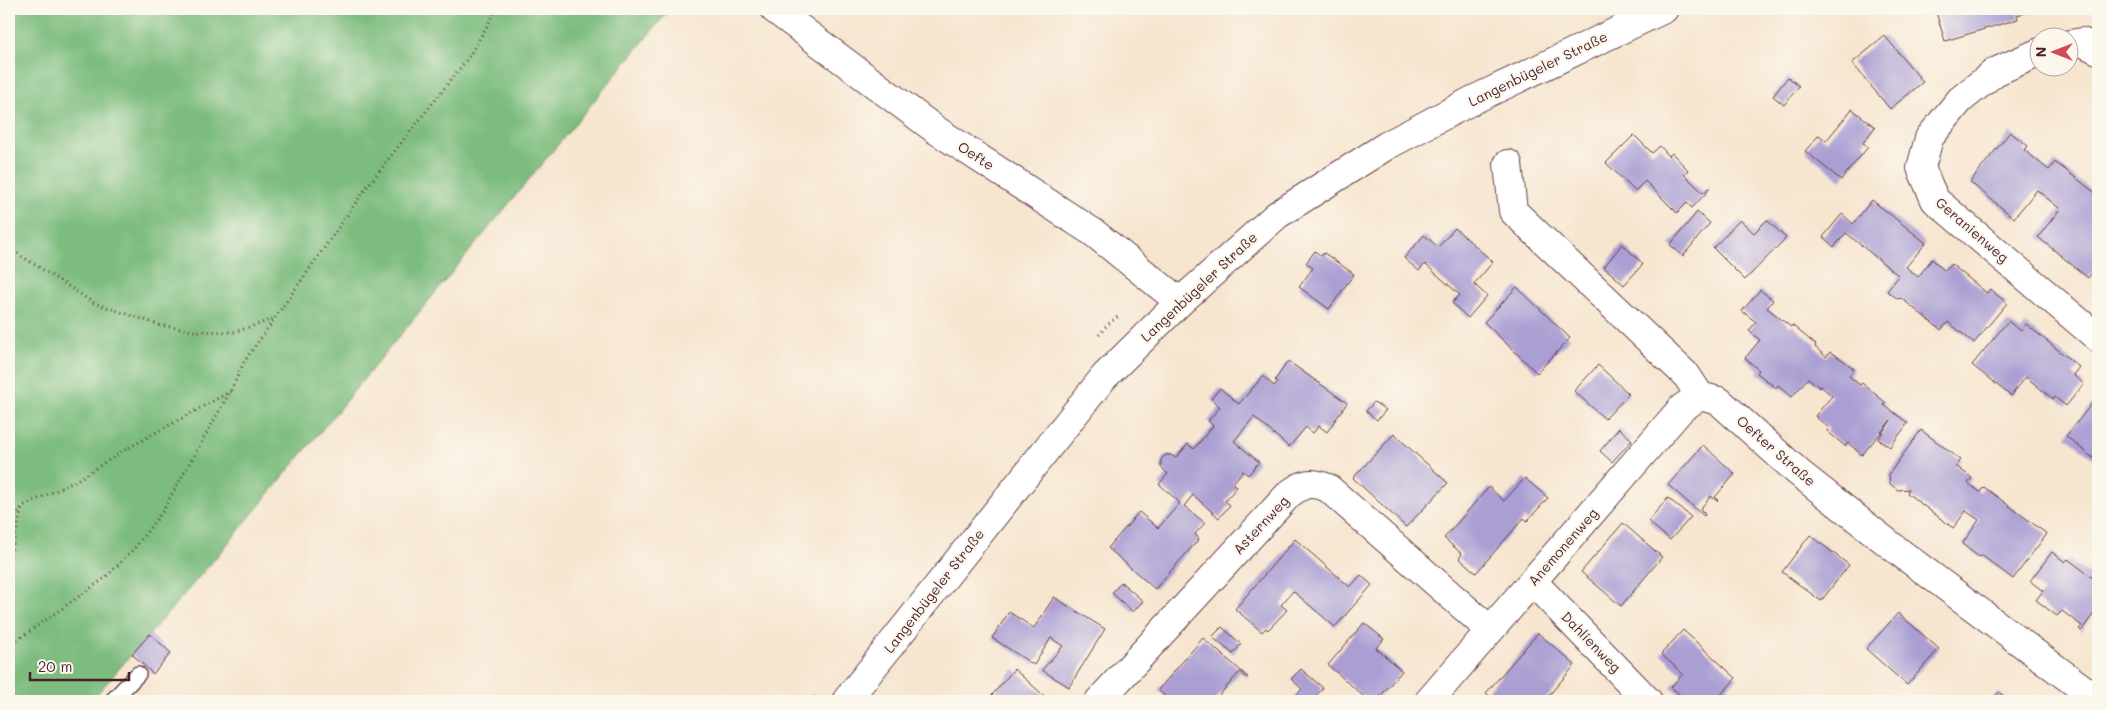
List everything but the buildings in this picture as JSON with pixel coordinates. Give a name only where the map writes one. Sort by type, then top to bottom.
[{"type":"street","name":"Oefte","points":[[774,9],[936,130],[1094,233],[1180,302]]},
{"type":"street","name":"Langenbügeler Straße","points":[[846,701],[1104,376],[1180,302],[1277,215],[1386,146],[1473,100],[1664,9]]},
{"type":"street","points":[[2080,42],[2098,50]]},
{"type":"street","name":"Geranienweg","points":[[2030,56],[1995,72],[1960,100],[1928,138],[1921,168],[1934,200],[2098,338]]},
{"type":"street","points":[[1508,164],[1513,211],[1687,376],[1700,396]]},
{"type":"street","name":"Anemonenweg","points":[[1429,701],[1534,582],[1682,408],[1700,396]]},
{"type":"street","name":"Oefter Straße","points":[[1700,396],[1719,401],[1799,473],[1898,551],[2098,698]]},
{"type":"street","name":"Asternweg","points":[[1099,701],[1289,494],[1302,485],[1315,483],[1328,488],[1490,630]]},
{"type":"street","name":"Dahlienweg","points":[[1534,582],[1648,701]]},
{"type":"lane","points":[[112,701],[138,674]]},
{"type":"path","points":[[9,646],[105,578],[133,550],[162,512],[231,390],[244,362],[369,184],[468,58],[496,9]]},
{"type":"path","points":[[9,248],[94,303],[160,325],[192,331],[235,332],[273,319]]},
{"type":"path","points":[[9,525],[23,506],[74,482],[128,448],[231,390]]},
{"type":"path","points":[[9,559],[23,506]]},
{"type":"green space","points":[[9,9],[670,9],[220,553],[91,701],[9,701]]}]
